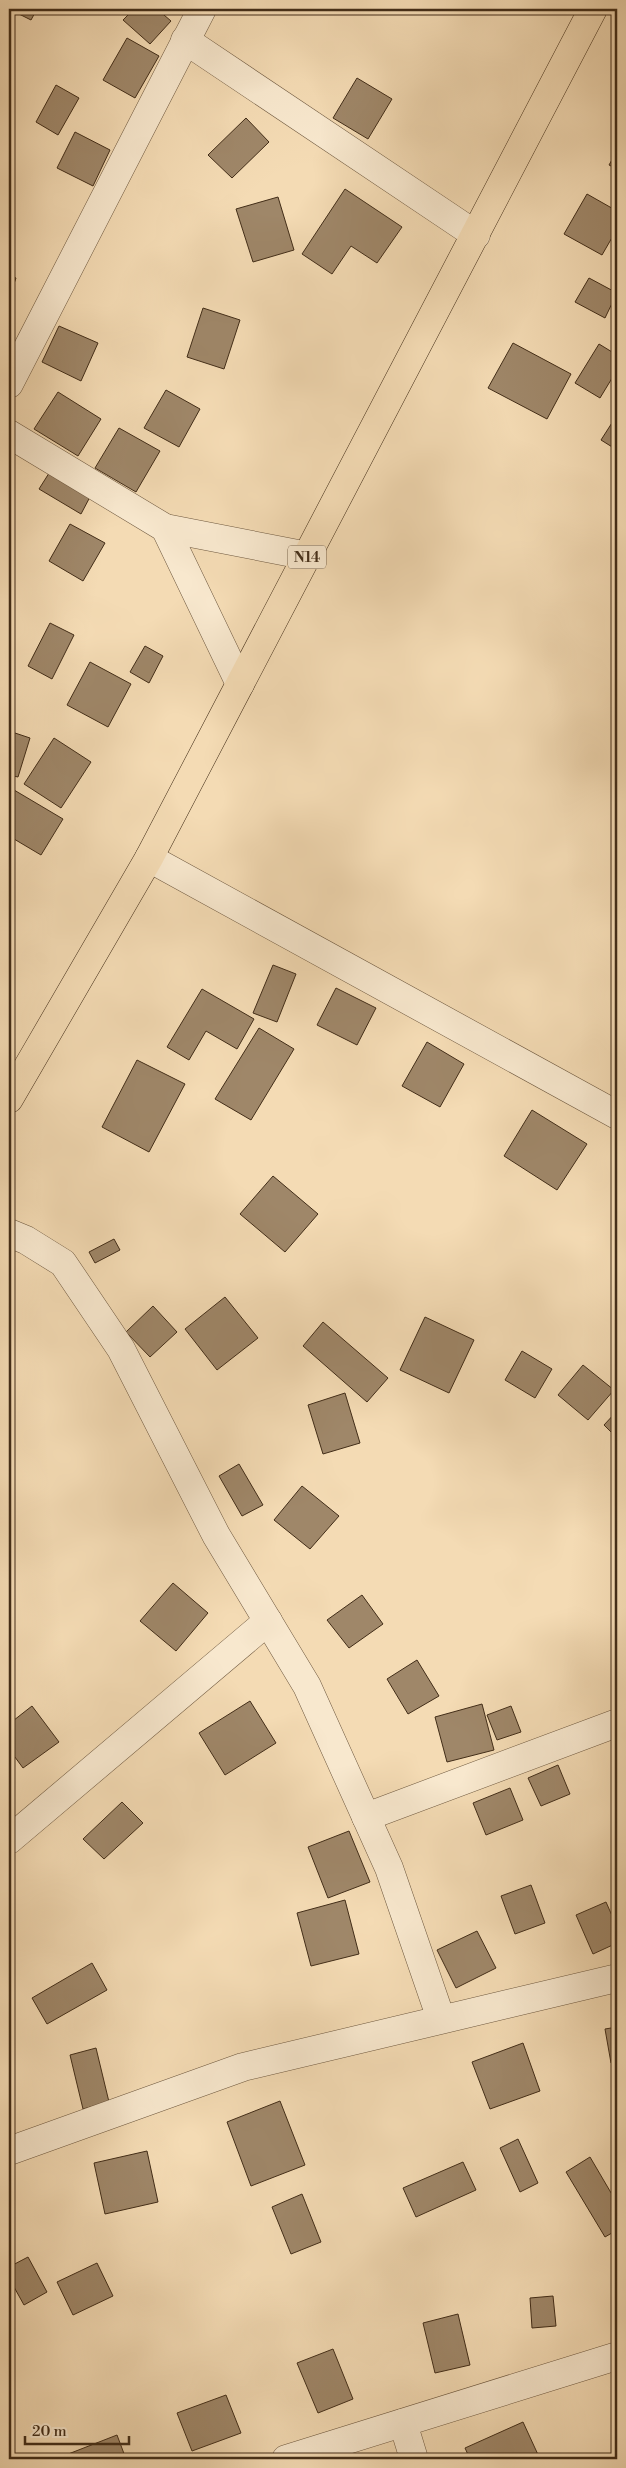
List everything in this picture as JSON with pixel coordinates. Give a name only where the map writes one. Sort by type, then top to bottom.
[{"type":"main road","name":"N14","points":[[9,1099],[149,858],[593,9]]},
{"type":"street","points":[[9,384],[202,9]]},
{"type":"street","points":[[185,40],[476,235]]},
{"type":"street","points":[[9,434],[165,528],[308,556]]},
{"type":"street","points":[[165,528],[240,684]]},
{"type":"street","points":[[149,858],[617,1115]]},
{"type":"street","points":[[9,1234],[26,1240],[62,1263],[115,1341],[216,1534],[306,1686],[389,1868],[441,2019]]},
{"type":"street","points":[[9,1840],[268,1621]]},
{"type":"street","points":[[366,1817],[617,1724]]},
{"type":"street","points":[[9,2150],[243,2067],[617,1978]]},
{"type":"street","points":[[286,2459],[617,2356]]},
{"type":"street","points":[[403,2423],[414,2459]]},
{"type":"building","points":[[9,9],[37,9],[31,20]]},
{"type":"building","points":[[134,9],[157,9],[171,21],[150,44],[123,20]]},
{"type":"building","points":[[127,38],[159,56],[135,98],[103,80]]},
{"type":"building","points":[[357,78],[392,99],[368,139],[333,118]]},
{"type":"building","points":[[56,85],[79,98],[58,135],[36,122]]},
{"type":"building","points":[[246,118],[269,142],[232,178],[208,155]]},
{"type":"building","points":[[75,132],[110,150],[93,186],[57,168]]},
{"type":"building","points":[[617,151],[617,169],[609,165]]},
{"type":"building","points":[[345,189],[402,227],[377,263],[351,246],[332,274],[302,254]]},
{"type":"building","points":[[587,194],[617,211],[617,229],[602,255],[564,234]]},
{"type":"building","points":[[278,197],[294,250],[253,262],[236,209]]},
{"type":"building","points":[[9,275],[16,278],[9,298]]},
{"type":"building","points":[[589,278],[617,293],[605,318],[575,302]]},
{"type":"building","points":[[203,308],[240,320],[224,369],[187,357]]},
{"type":"building","points":[[59,326],[98,343],[81,381],[42,362]]},
{"type":"building","points":[[513,343],[571,374],[547,419],[488,388]]},
{"type":"building","points":[[599,344],[617,355],[617,370],[600,398],[575,383]]},
{"type":"building","points":[[166,390],[200,409],[179,447],[144,428]]},
{"type":"building","points":[[58,392],[101,419],[78,456],[34,429]]},
{"type":"building","points":[[617,415],[617,450],[601,440]]},
{"type":"building","points":[[119,428],[160,451],[136,492],[95,468]]},
{"type":"building","points":[[51,470],[91,495],[81,514],[39,489]]},
{"type":"building","points":[[70,524],[105,543],[83,581],[49,561]]},
{"type":"building","points":[[50,623],[74,635],[52,679],[28,666]]},
{"type":"building","points":[[145,646],[163,656],[149,683],[130,672]]},
{"type":"building","points":[[90,662],[131,684],[108,727],[67,705]]},
{"type":"building","points":[[9,731],[30,738],[18,777],[9,775]]},
{"type":"building","points":[[54,738],[91,762],[61,808],[24,784]]},
{"type":"building","points":[[9,787],[63,819],[41,855],[9,836]]},
{"type":"building","points":[[273,965],[296,974],[277,1022],[253,1013]]},
{"type":"building","points":[[336,988],[376,1008],[357,1045],[317,1025]]},
{"type":"building","points":[[202,989],[254,1019],[237,1049],[206,1031],[189,1060],[167,1047]]},
{"type":"building","points":[[259,1028],[294,1049],[251,1120],[215,1099]]},
{"type":"building","points":[[427,1042],[464,1064],[440,1107],[402,1086]]},
{"type":"building","points":[[137,1060],[185,1084],[149,1152],[102,1127]]},
{"type":"building","points":[[532,1110],[587,1144],[557,1190],[504,1156]]},
{"type":"building","points":[[273,1176],[318,1214],[285,1252],[240,1214]]},
{"type":"building","points":[[114,1239],[120,1250],[95,1263],[89,1252]]},
{"type":"building","points":[[225,1297],[258,1338],[217,1370],[185,1329]]},
{"type":"building","points":[[153,1306],[177,1332],[150,1357],[126,1332]]},
{"type":"building","points":[[425,1317],[474,1340],[449,1393],[400,1370]]},
{"type":"building","points":[[323,1322],[388,1378],[367,1402],[303,1346]]},
{"type":"building","points":[[522,1351],[552,1369],[535,1398],[505,1380]]},
{"type":"building","points":[[583,1365],[614,1390],[588,1420],[558,1395]]},
{"type":"building","points":[[345,1393],[360,1443],[323,1454],[308,1405]]},
{"type":"building","points":[[617,1411],[617,1438],[604,1425]]},
{"type":"building","points":[[239,1464],[263,1505],[242,1516],[219,1476]]},
{"type":"building","points":[[302,1486],[339,1516],[310,1549],[274,1520]]},
{"type":"building","points":[[173,1583],[208,1613],[176,1651],[140,1621]]},
{"type":"building","points":[[362,1595],[383,1624],[349,1648],[327,1620]]},
{"type":"building","points":[[417,1660],[439,1696],[408,1714],[387,1679]]},
{"type":"building","points":[[250,1701],[276,1743],[225,1775],[199,1733]]},
{"type":"building","points":[[482,1704],[494,1750],[447,1762],[435,1717]]},
{"type":"building","points":[[32,1706],[59,1742],[23,1768],[9,1749],[9,1724]]},
{"type":"building","points":[[511,1706],[521,1732],[497,1740],[487,1715]]},
{"type":"building","points":[[558,1765],[570,1794],[541,1806],[528,1778]]},
{"type":"building","points":[[510,1788],[523,1820],[486,1835],[473,1803]]},
{"type":"building","points":[[122,1802],[143,1823],[104,1859],[83,1839]]},
{"type":"building","points":[[349,1831],[370,1882],[328,1898],[308,1847]]},
{"type":"building","points":[[531,1885],[545,1923],[515,1934],[501,1896]]},
{"type":"building","points":[[345,1900],[359,1954],[311,1966],[297,1913]]},
{"type":"building","points":[[606,1902],[617,1927],[617,1943],[593,1954],[576,1915]]},
{"type":"building","points":[[477,1931],[496,1968],[456,1988],[437,1950]]},
{"type":"building","points":[[92,1963],[107,1990],[47,2024],[32,1998]]},
{"type":"building","points":[[617,2027],[617,2062],[611,2063],[605,2029]]},
{"type":"building","points":[[523,2043],[540,2091],[490,2109],[472,2062]]},
{"type":"building","points":[[96,2048],[109,2102],[83,2109],[70,2055]]},
{"type":"building","points":[[280,2101],[305,2165],[251,2186],[227,2122]]},
{"type":"building","points":[[518,2139],[538,2183],[520,2192],[500,2148]]},
{"type":"building","points":[[147,2151],[158,2202],[105,2214],[94,2163]]},
{"type":"building","points":[[590,2157],[617,2203],[617,2230],[605,2237],[566,2172]]},
{"type":"building","points":[[463,2162],[476,2190],[416,2217],[403,2188]]},
{"type":"building","points":[[302,2194],[321,2242],[291,2254],[272,2207]]},
{"type":"building","points":[[28,2257],[47,2292],[24,2305],[9,2278],[9,2267]]},
{"type":"building","points":[[97,2263],[113,2296],[73,2315],[57,2282]]},
{"type":"building","points":[[553,2296],[556,2326],[532,2328],[530,2298]]},
{"type":"building","points":[[458,2314],[470,2365],[435,2373],[423,2323]]},
{"type":"building","points":[[333,2349],[353,2399],[318,2413],[297,2363]]},
{"type":"building","points":[[226,2395],[241,2433],[192,2451],[177,2413]]},
{"type":"building","points":[[523,2422],[540,2459],[470,2459],[465,2448]]},
{"type":"building","points":[[117,2435],[126,2459],[58,2458]]}]
